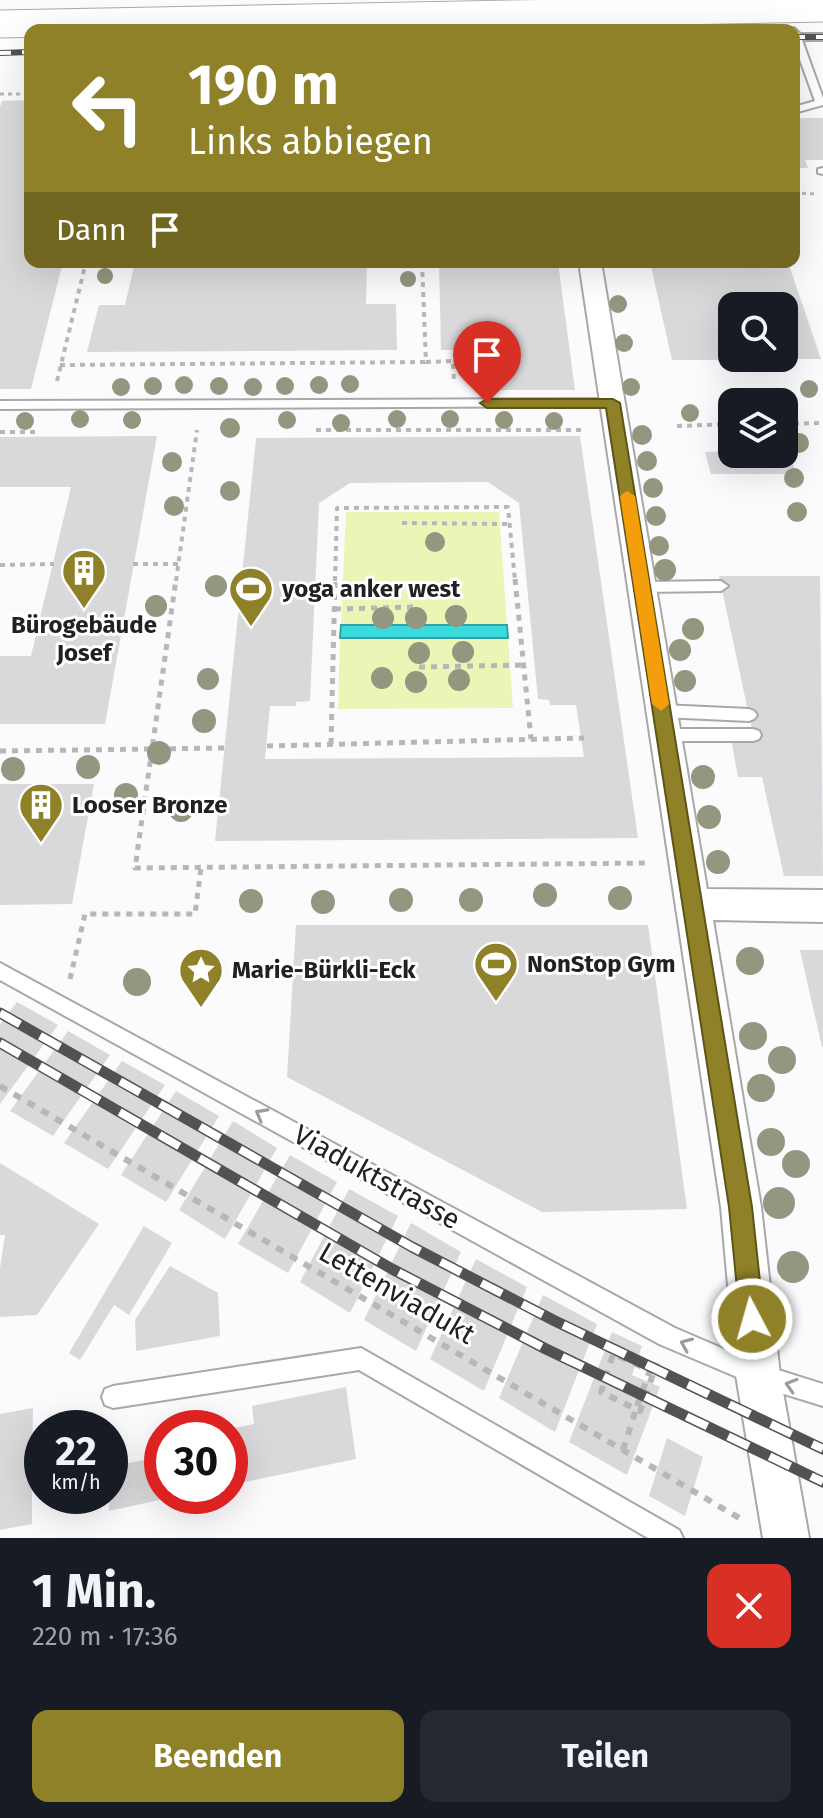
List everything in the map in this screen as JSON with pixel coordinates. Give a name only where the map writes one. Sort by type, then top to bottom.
[{"type":"main road","points":[[0,16],[308,5],[545,2],[596,18],[652,4],[781,0]]},
{"type":"main road","points":[[260,24],[823,11]]},
{"type":"main road","points":[[578,24],[632,23]]},
{"type":"main road","points":[[0,30],[24,29]]},
{"type":"main road","points":[[0,30],[24,33]]},
{"type":"main road","points":[[0,45],[24,44]]},
{"type":"street","points":[[591,268],[741,1207],[758,1375],[768,1532]]},
{"type":"street","points":[[692,904],[823,906]]},
{"type":"lane","points":[[298,24],[823,11]]},
{"type":"lane","points":[[0,30],[24,30]]},
{"type":"lane","points":[[800,35],[823,37]]},
{"type":"lane","points":[[800,47],[821,102],[800,110]]},
{"type":"lane","points":[[0,405],[613,403]]},
{"type":"lane","points":[[642,587],[721,586]]},
{"type":"lane","points":[[664,723],[749,715]]},
{"type":"lane","points":[[664,723],[753,735]]},
{"type":"lane","name":"Viaduktstrasse","points":[[0,971],[667,1336],[758,1375],[823,1395]]},
{"type":"lane","points":[[113,1397],[361,1359],[671,1538]]},
{"type":"path","points":[[0,94],[24,94]]},
{"type":"path","points":[[800,193],[823,195]]},
{"type":"path","points":[[54,390],[84,268]]},
{"type":"path","points":[[422,268],[426,362]]},
{"type":"path","points":[[60,365],[453,361],[455,392]]},
{"type":"path","points":[[798,424],[823,423]]},
{"type":"path","points":[[677,426],[718,425]]},
{"type":"path","points":[[181,430],[212,430]]},
{"type":"path","points":[[197,430],[135,868],[651,863]]},
{"type":"path","points":[[304,430],[587,430]]},
{"type":"path","points":[[0,432],[44,432]]},
{"type":"path","points":[[331,744],[337,508],[508,507],[531,739]]},
{"type":"path","points":[[402,523],[510,524]]},
{"type":"path","points":[[0,565],[54,564]]},
{"type":"path","points":[[133,564],[178,564]]},
{"type":"path","points":[[334,609],[414,607]]},
{"type":"path","points":[[419,667],[524,665]]},
{"type":"path","points":[[267,746],[584,738]]},
{"type":"path","points":[[0,751],[224,748]]},
{"type":"path","points":[[58,1004],[85,914],[195,914],[201,868]]},
{"type":"path","name":"Lettenviadukt","points":[[0,1086],[768,1532]]},
{"type":"path","points":[[623,1450],[637,1406],[650,1370],[613,1354],[601,1392],[640,1411],[667,1336]]},
{"type":"green space","points":[[346,512],[499,512],[507,625],[341,625]]},
{"type":"green space","points":[[340,638],[508,638],[513,708],[338,709]]},
{"type":"water","points":[[341,625],[507,625],[508,638],[340,638]]},
{"type":"building","points":[[24,100],[24,268],[61,268],[31,389],[0,389],[2,101]]},
{"type":"building","points":[[800,118],[823,118],[823,160],[805,160],[808,168],[800,168]]},
{"type":"building","points":[[134,268],[367,268],[366,304],[396,304],[397,350],[87,352],[99,305],[125,305]]},
{"type":"building","points":[[439,268],[559,268],[575,390],[477,390],[476,367],[484,367],[483,350],[441,350]]},
{"type":"building","points":[[651,268],[790,268],[821,359],[798,359],[798,292],[718,292],[718,360],[672,360]]},
{"type":"building","name":"Bürogebäude Josef","points":[[157,436],[105,724],[0,724],[0,656],[31,656],[71,487],[0,487],[0,437]]},
{"type":"building","points":[[580,436],[638,838],[215,841],[256,438]],"holes":[[[488,482],[519,503],[538,699],[549,700],[550,705],[576,705],[584,757],[265,759],[270,706],[296,706],[296,702],[310,701],[319,503],[350,483]]]},
{"type":"building","points":[[705,452],[718,452],[718,468],[794,468],[796,474],[711,474]]},
{"type":"building","points":[[719,576],[820,576],[823,876],[784,876],[762,777],[738,777],[731,739],[754,739]]},
{"type":"building","name":"Looser Bronze","points":[[0,784],[94,784],[72,904],[0,905]]},
{"type":"building","points":[[296,925],[648,925],[687,1209],[542,1212],[287,1077]]},
{"type":"building","points":[[800,950],[823,950],[823,1047],[822,1047]]},
{"type":"building","points":[[17,1002],[58,1025],[0,1104],[0,1024]]},
{"type":"building","points":[[68,1031],[110,1055],[53,1136],[10,1111]]},
{"type":"building","points":[[122,1061],[165,1085],[108,1169],[64,1143]]},
{"type":"building","points":[[176,1091],[219,1116],[166,1202],[121,1175]]},
{"type":"building","points":[[233,1121],[277,1148],[225,1239],[179,1210]]},
{"type":"building","points":[[290,1155],[337,1182],[288,1273],[238,1244]]},
{"type":"building","points":[[0,1163],[99,1224],[37,1315],[0,1317],[0,1268],[5,1235],[0,1235]]},
{"type":"building","points":[[349,1189],[398,1216],[350,1313],[300,1282]]},
{"type":"building","points":[[411,1223],[461,1252],[416,1351],[364,1320]]},
{"type":"building","points":[[144,1226],[172,1243],[129,1315],[114,1305],[80,1360],[69,1353]]},
{"type":"building","points":[[476,1259],[527,1287],[484,1391],[430,1359]]},
{"type":"building","points":[[170,1266],[218,1293],[220,1336],[136,1351],[135,1320]]},
{"type":"building","points":[[543,1295],[597,1324],[555,1432],[499,1398]]},
{"type":"building","points":[[612,1332],[642,1346],[632,1375],[660,1387],[627,1475],[569,1442]]},
{"type":"building","points":[[346,1387],[356,1459],[248,1481],[248,1425],[254,1424],[252,1406]]},
{"type":"building","points":[[33,1408],[24,1410],[24,1514],[32,1514],[32,1524],[0,1530],[0,1414]]},
{"type":"building","points":[[667,1438],[703,1457],[685,1516],[649,1496]]},
{"type":"building","points":[[144,1460],[144,1503],[128,1507],[128,1463]]},
{"type":"tram line","points":[[206,24],[823,12]]},
{"type":"tram line","points":[[0,28],[24,28]]},
{"type":"railway","points":[[800,37],[823,37]]},
{"type":"railway","points":[[0,53],[24,52]]},
{"type":"railway","points":[[0,1013],[412,1247],[555,1321],[823,1449]]},
{"type":"railway","points":[[0,1043],[392,1269],[546,1349],[823,1482]]},
{"type":"slow traffic","points":[[627,496],[661,704]]},
{"type":"place","name":"Bürogebäude Josef","points":[[84,610]]},
{"type":"place","name":"yoga anker west","points":[[251,628]]},
{"type":"place","name":"Looser Bronze","points":[[41,844]]},
{"type":"place","name":"NonStop Gym","points":[[496,1003]]},
{"type":"place","name":"Marie-Bürkli-Eck","points":[[201,1009]]},
{"type":"route","points":[[487,403],[613,403],[741,1207],[752,1319]]}]
